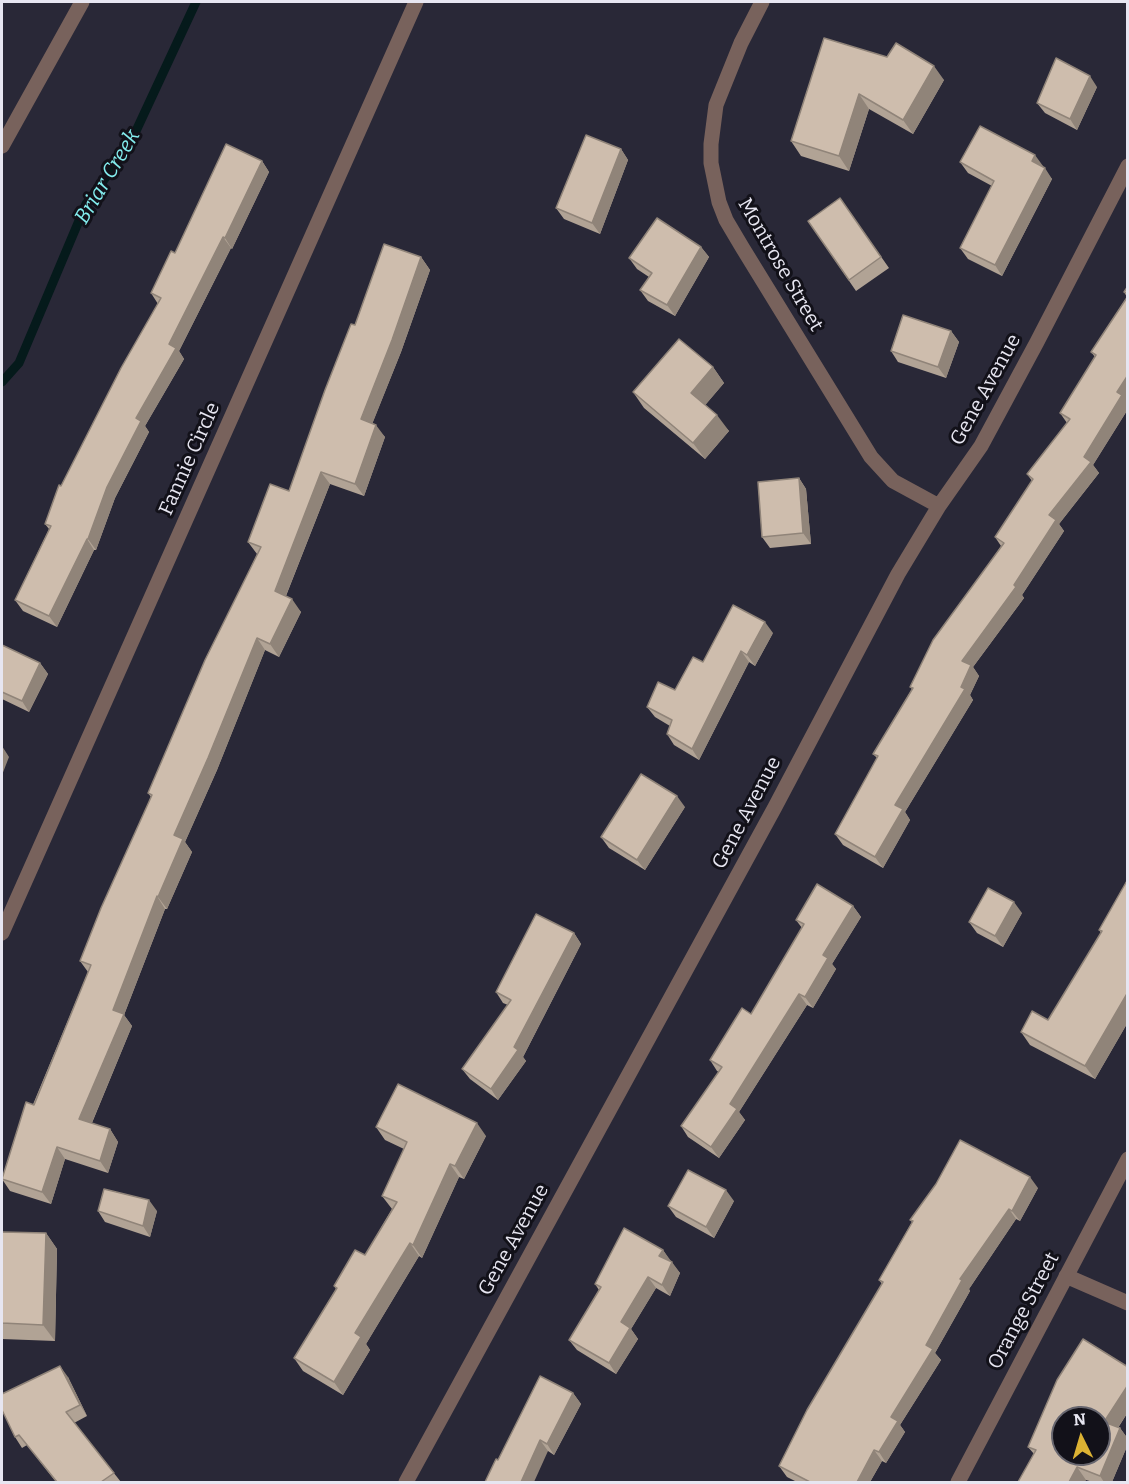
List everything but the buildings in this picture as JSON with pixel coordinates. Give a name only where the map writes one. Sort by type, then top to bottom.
[{"type":"street","points":[[2,146],[82,2]]},
{"type":"street","name":"Fannie Circle","points":[[2,933],[416,2]]},
{"type":"street","name":"Montrose Street","points":[[762,2],[741,43],[716,105],[711,164],[719,202],[726,220],[871,457],[893,481],[939,506]]},
{"type":"street","name":"Gene Avenue","points":[[406,1482],[775,807],[898,573],[939,506],[981,446],[1128,166]]},
{"type":"street","name":"Orange Street","points":[[958,1482],[1128,1159]]},
{"type":"street","points":[[1066,1276],[1128,1303]]},
{"type":"waterway","name":"Briar Creek","points":[[2,382],[19,363],[86,204],[129,146],[196,2]]}]
